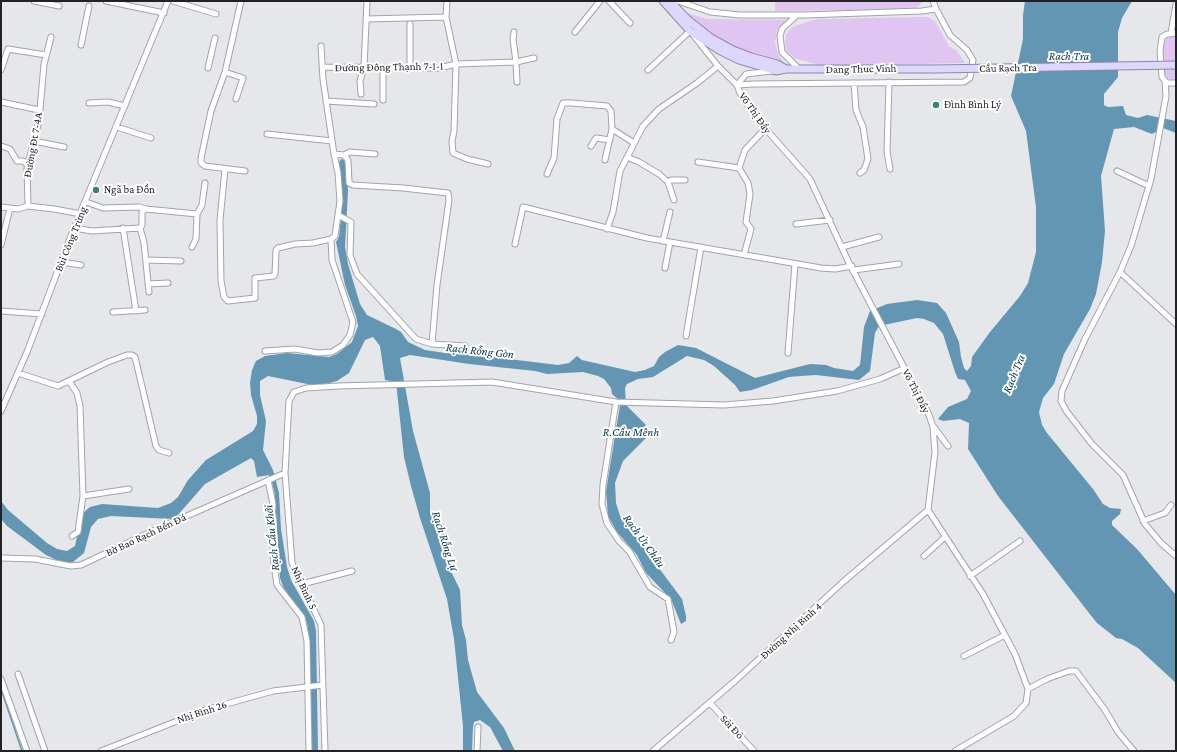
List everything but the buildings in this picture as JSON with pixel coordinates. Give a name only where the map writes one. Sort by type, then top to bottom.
[{"type":"main road","name":"Dang Thuc Vinh","points":[[663,1],[690,31],[719,50],[739,60],[776,71],[786,69],[936,69]]},
{"type":"main road","name":"Dang Thuc Vinh","points":[[670,1],[687,19],[711,38],[733,50],[751,57],[777,64],[786,69]]},
{"type":"main road","name":"Cầu Rạch Tra","points":[[936,69],[1176,65]]},
{"type":"street","points":[[34,1],[59,6]]},
{"type":"street","points":[[106,1],[122,3],[164,13]]},
{"type":"street","name":"Bùi Công Trừng","points":[[1,411],[42,314],[74,228],[168,1]]},
{"type":"street","points":[[173,1],[216,14]]},
{"type":"street","points":[[240,1],[225,72],[211,111],[201,163],[204,166],[245,171]]},
{"type":"street","points":[[361,94],[360,81],[364,67],[367,1]]},
{"type":"street","points":[[447,1],[446,18],[456,64],[452,141],[453,153],[466,159],[488,164]]},
{"type":"street","points":[[575,32],[600,1]]},
{"type":"street","points":[[609,1],[630,23]]},
{"type":"street","points":[[678,1],[698,8],[724,14],[797,15],[922,11],[936,9]]},
{"type":"street","points":[[737,85],[964,82],[970,78],[973,60],[967,50],[950,35],[933,1]]},
{"type":"street","points":[[1176,4],[1173,34],[1162,38],[1160,63],[1161,74],[1165,81],[1166,96],[1149,186],[1131,246],[1120,272],[1085,339],[1062,391],[1061,401],[1067,412],[1092,444],[1122,475],[1143,521],[1161,543],[1176,556]]},
{"type":"street","points":[[80,45],[89,6]]},
{"type":"street","points":[[797,15],[782,30],[780,36],[782,52],[799,69]]},
{"type":"street","points":[[366,19],[446,18]]},
{"type":"street","points":[[410,24],[410,68]]},
{"type":"street","points":[[648,70],[690,31]]},
{"type":"street","name":"Võ Thị Đầy","points":[[690,31],[718,66],[737,85],[740,94],[765,129],[810,179],[842,247],[905,368],[933,427],[935,452],[928,510]]},
{"type":"street","points":[[514,32],[513,39],[517,82]]},
{"type":"street","name":"Đường Đt 7-4A","points":[[28,206],[26,179],[39,121],[46,56],[51,37]]},
{"type":"street","points":[[208,68],[216,38]]},
{"type":"street","points":[[225,169],[220,220],[221,281],[224,297],[228,301],[255,298],[255,278],[274,276],[276,250],[278,248],[295,244],[314,243],[331,239],[335,236],[340,216],[340,189],[326,101],[321,46]]},
{"type":"street","points":[[1,70],[8,49],[46,56]]},
{"type":"street","name":"Đường Đông Thạnh 7-1-1","points":[[322,67],[439,68],[456,64],[516,62],[534,58]]},
{"type":"street","points":[[607,229],[613,212],[620,171],[643,126],[659,109],[697,83],[718,66]]},
{"type":"street","points":[[383,68],[383,100]]},
{"type":"street","points":[[737,85],[746,74],[776,71]]},
{"type":"street","points":[[225,72],[243,78],[236,99]]},
{"type":"street","points":[[1165,81],[1176,83]]},
{"type":"street","points":[[889,82],[888,152],[890,169]]},
{"type":"street","points":[[854,83],[856,110],[862,127],[868,158],[864,170],[860,173]]},
{"type":"street","points":[[326,101],[374,104]]},
{"type":"street","points":[[1,102],[39,110]]},
{"type":"street","points":[[89,103],[108,102],[125,106]]},
{"type":"street","points":[[547,174],[554,158],[557,119],[563,103],[572,102],[607,106],[611,111],[612,129],[605,160]]},
{"type":"street","points":[[117,127],[151,138]]},
{"type":"street","points":[[612,129],[634,143]]},
{"type":"street","points":[[744,255],[751,229],[746,222],[750,194],[748,183],[740,168],[745,150],[765,129]]},
{"type":"street","points":[[267,134],[332,141]]},
{"type":"street","points":[[591,146],[596,138],[610,140]]},
{"type":"street","points":[[34,141],[64,147]]},
{"type":"street","points":[[1,146],[10,149],[17,161],[23,161],[28,165]]},
{"type":"street","points":[[334,154],[344,155],[350,152],[375,154]]},
{"type":"street","points":[[344,155],[348,160],[349,183],[353,185],[403,188],[448,193],[449,200],[437,285],[432,344]]},
{"type":"street","points":[[627,157],[639,162],[659,174],[668,182],[674,200]]},
{"type":"street","points":[[698,162],[740,168]]},
{"type":"street","points":[[1117,171],[1149,186]]},
{"type":"street","points":[[668,182],[671,180],[685,180]]},
{"type":"street","points":[[192,247],[196,239],[197,214],[202,205],[205,183]]},
{"type":"street","points":[[86,202],[103,208],[139,207],[197,214]]},
{"type":"street","points":[[1,206],[18,209],[28,206],[54,208],[81,214]]},
{"type":"street","points":[[515,244],[524,207],[607,229],[663,241],[795,264],[835,269],[899,264]]},
{"type":"street","points":[[1,245],[10,208]]},
{"type":"street","points":[[146,209],[142,212],[142,225],[140,228],[144,243],[149,292]]},
{"type":"street","points":[[663,241],[670,212]]},
{"type":"street","points":[[340,216],[347,219],[352,225],[350,255],[357,274],[416,339],[432,344],[465,346]]},
{"type":"street","points":[[796,224],[830,220]]},
{"type":"street","points":[[74,228],[92,231],[140,228]]},
{"type":"street","points":[[123,228],[136,311]]},
{"type":"street","points":[[842,247],[879,237]]},
{"type":"street","points":[[265,351],[295,349],[318,353],[332,352],[343,345],[350,335],[353,322],[332,260],[331,239]]},
{"type":"street","points":[[665,268],[670,242]]},
{"type":"street","points":[[686,336],[701,247]]},
{"type":"street","points":[[146,260],[181,261]]},
{"type":"street","points":[[61,262],[81,265]]},
{"type":"street","points":[[788,353],[795,264]]},
{"type":"street","points":[[1120,272],[1176,324]]},
{"type":"street","points":[[148,284],[168,283]]},
{"type":"street","points":[[113,312],[145,310]]},
{"type":"street","points":[[1,311],[42,314]]},
{"type":"street","points":[[18,373],[51,385],[58,386],[120,357],[127,355],[135,357],[156,446],[159,450],[169,453]]},
{"type":"street","points":[[671,640],[674,632],[668,599],[650,587],[629,551],[619,541],[607,524],[602,504],[603,485],[618,402],[724,405],[774,401],[849,389],[880,379],[905,368]]},
{"type":"street","points":[[69,381],[77,393],[80,406],[84,496],[78,532],[72,536]]},
{"type":"street","name":"Nhị Bình 5","points":[[325,751],[321,685],[321,625],[292,563],[285,473],[289,401],[294,392],[306,388],[492,382],[618,402]]},
{"type":"street","points":[[933,427],[948,446]]},
{"type":"street","name":"Bờ Bao Rạch Bến Đá","points":[[1,558],[35,559],[71,566],[81,565],[285,473]]},
{"type":"street","points":[[269,479],[273,504],[272,521],[274,564],[277,585],[302,616],[307,641],[309,751]]},
{"type":"street","points":[[84,496],[129,489]]},
{"type":"street","points":[[1143,521],[1166,514],[1171,505]]},
{"type":"street","points":[[928,510],[983,594],[1015,654],[1028,689],[1026,704],[1014,716],[955,751]]},
{"type":"street","name":"Đường Nhị Bình 4","points":[[653,751],[710,703],[843,582],[928,510]]},
{"type":"street","points":[[924,556],[945,537]]},
{"type":"street","points":[[970,576],[1020,541]]},
{"type":"street","points":[[302,584],[352,572]]},
{"type":"street","points":[[964,656],[1005,635]]},
{"type":"street","points":[[1028,689],[1047,679],[1069,671],[1076,671],[1134,751]]},
{"type":"street","points":[[18,674],[44,751]]},
{"type":"street","points":[[1,679],[27,751]]},
{"type":"street","name":"Nhị Bình 26","points":[[101,751],[205,710],[273,691],[321,685]]},
{"type":"street","name":"Sỏi Đỏ","points":[[710,703],[754,751]]},
{"type":"street","points":[[477,751],[478,727]]},
{"type":"shaded area","points":[[775,1],[924,1],[915,9],[775,11]]},
{"type":"shaded area","points":[[684,12],[707,19],[786,20],[777,31],[775,43],[779,56],[785,64],[727,46]]},
{"type":"shaded area","points":[[927,17],[935,21],[949,46],[957,51],[965,63],[823,66],[794,58],[787,51],[785,44],[786,35],[792,27],[817,19]]},
{"type":"shaded area","points":[[1176,36],[1176,80],[1173,80],[1168,78],[1165,74],[1163,47],[1167,38]]},
{"type":"water","name":"Rạch Tra","points":[[1025,1],[1132,1],[1122,18],[1118,32],[1118,77],[1104,94],[1104,105],[1108,107],[1123,106],[1126,115],[1138,118],[1147,115],[1176,121],[1176,133],[1163,128],[1152,134],[1134,127],[1114,129],[1101,176],[1105,231],[1102,262],[1096,294],[1090,309],[1064,354],[1054,384],[1043,398],[1039,412],[1042,425],[1047,433],[1093,489],[1103,504],[1110,508],[1121,509],[1120,514],[1112,521],[1112,525],[1137,549],[1176,595],[1176,683],[1138,648],[1122,639],[1116,638],[1097,623],[1089,613],[998,496],[968,449],[969,423],[960,419],[943,421],[938,419],[948,407],[967,399],[971,391],[965,380],[958,379],[943,334],[934,323],[917,318],[879,326],[875,333],[870,371],[859,380],[816,375],[789,377],[752,390],[740,392],[735,385],[714,366],[704,360],[687,356],[653,377],[638,379],[627,384],[625,388],[626,405],[645,424],[650,434],[623,461],[615,483],[616,503],[620,516],[682,599],[686,621],[681,624],[671,599],[646,573],[637,555],[617,532],[608,516],[606,491],[620,405],[619,400],[612,394],[611,388],[604,379],[583,372],[547,374],[535,371],[469,364],[410,355],[400,358],[413,431],[430,493],[430,512],[442,529],[445,537],[445,554],[447,563],[460,590],[462,625],[466,640],[468,660],[477,692],[504,728],[515,751],[503,751],[490,727],[480,720],[474,722],[472,751],[463,751],[463,726],[454,639],[447,599],[420,518],[404,457],[396,382],[385,380],[380,346],[373,337],[365,340],[349,373],[337,381],[317,386],[268,376],[260,381],[260,395],[266,421],[263,450],[273,470],[279,493],[281,529],[287,567],[291,580],[314,621],[316,631],[318,751],[311,751],[309,638],[307,623],[284,589],[280,578],[275,495],[272,482],[269,475],[257,477],[254,461],[251,458],[205,484],[177,516],[172,519],[111,516],[98,519],[91,527],[84,553],[73,562],[61,562],[46,555],[7,526],[1,519],[1,501],[8,510],[47,543],[57,549],[67,551],[75,546],[82,514],[90,507],[102,504],[158,508],[171,503],[178,497],[188,480],[206,460],[253,431],[257,424],[257,416],[251,395],[250,383],[252,370],[256,361],[265,356],[287,353],[329,357],[337,354],[352,342],[358,326],[345,285],[336,242],[339,237],[343,199],[339,162],[341,159],[344,160],[347,169],[348,191],[345,247],[348,264],[360,304],[367,315],[401,332],[408,342],[425,350],[445,353],[466,352],[492,357],[558,365],[569,363],[577,356],[582,360],[635,372],[654,366],[659,357],[678,345],[696,348],[755,378],[810,364],[826,365],[853,371],[860,365],[864,327],[870,311],[887,304],[917,300],[937,303],[946,313],[959,342],[964,368],[967,371],[971,366],[972,357],[990,332],[1020,296],[1028,283],[1036,252],[1036,207],[1026,131],[1011,96],[1023,39],[1023,15]]},
{"type":"waterway","points":[[1,689],[22,751]]},
{"type":"place","name":"Đình Bình Lý","points":[[936,105]]},
{"type":"place","name":"Ngã ba Đồn","points":[[96,190]]},
{"type":"water label","name":"Rạch Rỗng Gòn","points":[[480,351]]},
{"type":"water label","name":"R.Cầu Mênh","points":[[631,432]]},
{"type":"water label","name":"Rạch Cầu Khởi","points":[[272,538]]},
{"type":"water label","name":"Rạch Rỗng Lự","points":[[445,541]]},
{"type":"water label","name":"Rạch Út Châu","points":[[644,541]]}]
